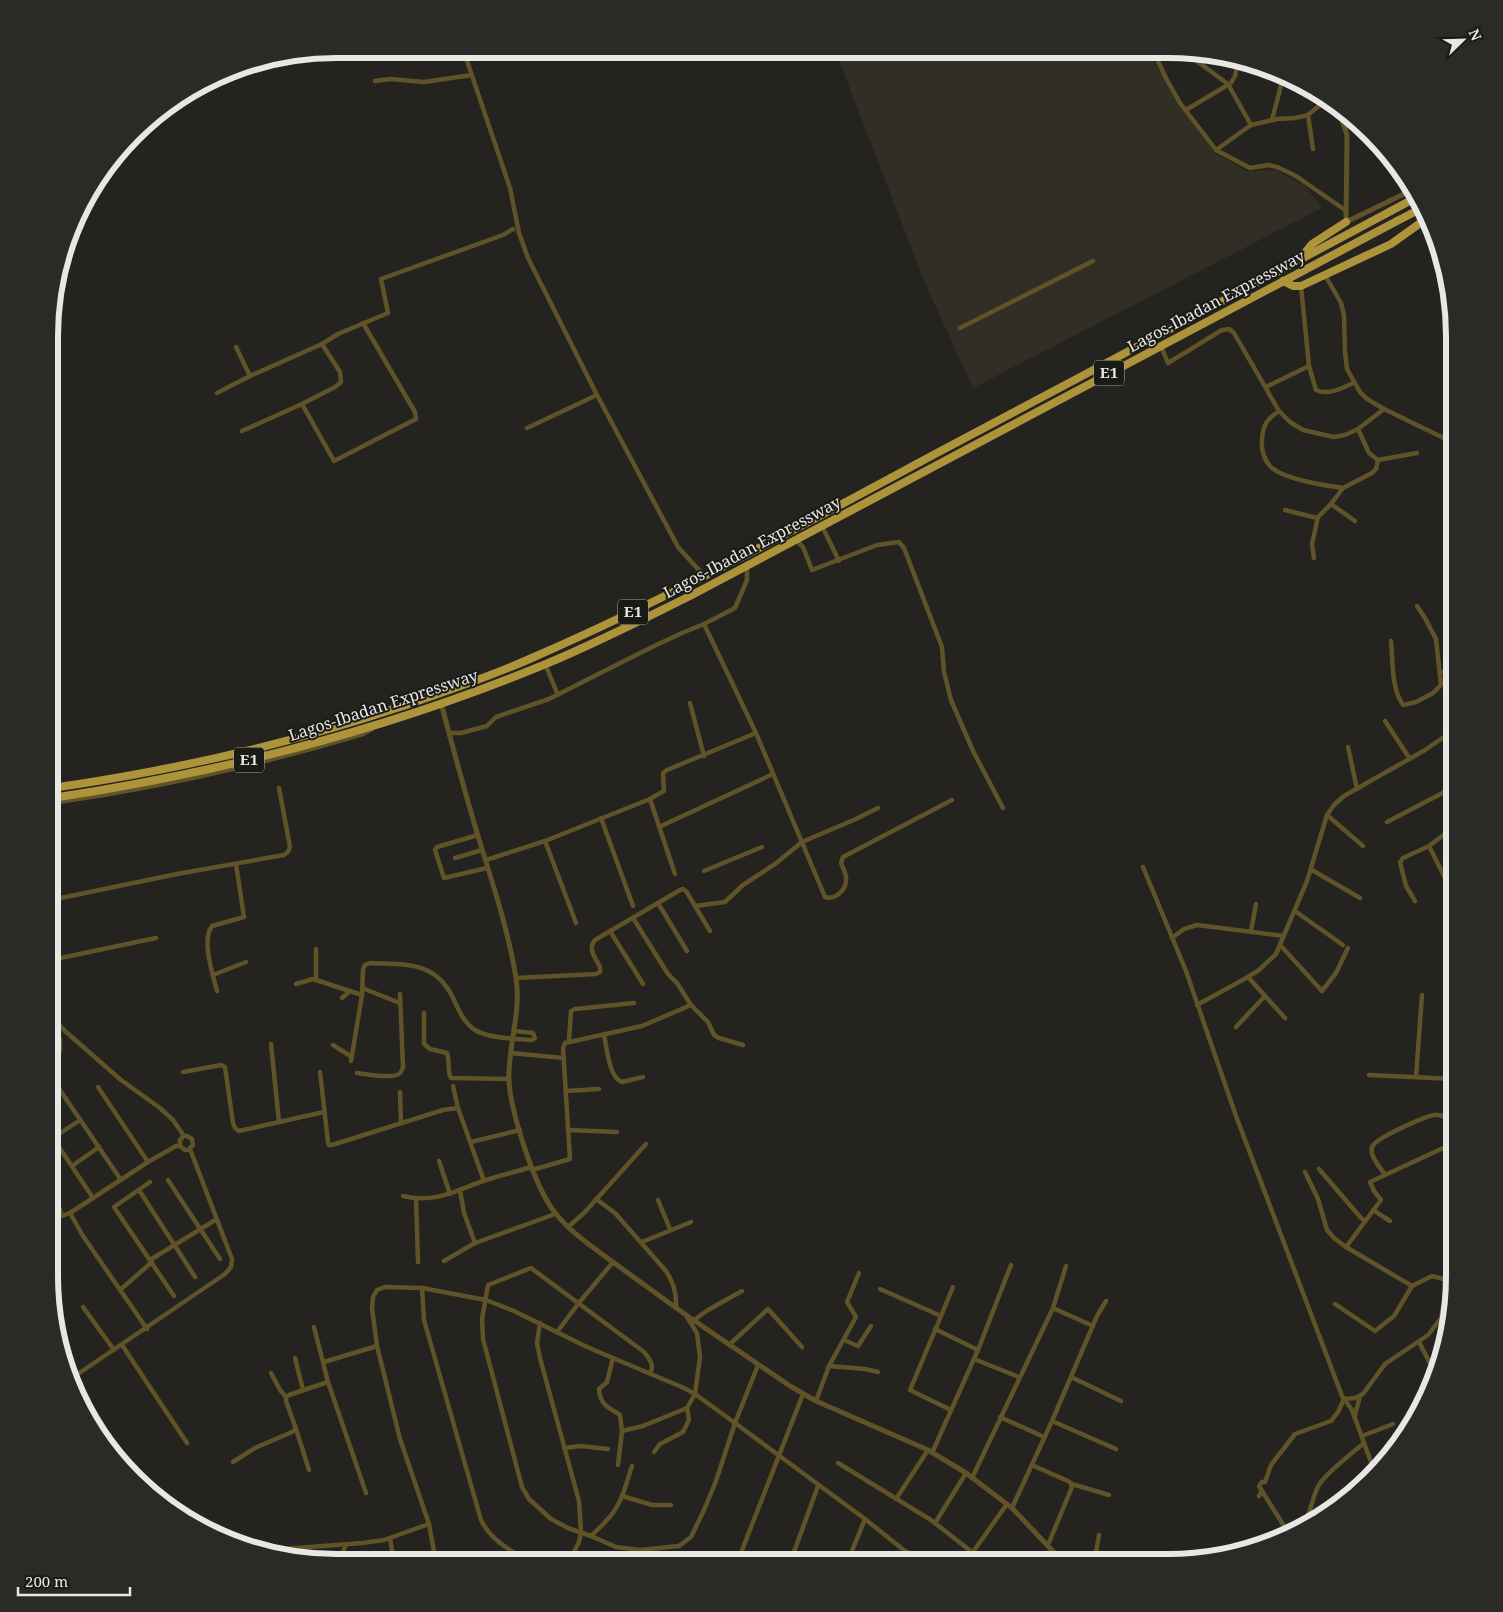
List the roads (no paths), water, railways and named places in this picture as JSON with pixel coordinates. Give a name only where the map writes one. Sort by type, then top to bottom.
[{"type":"highway","name":"Lagos-Ibadan Expressway","points":[[58,787],[180,766],[308,735],[434,696],[580,637],[686,587],[1411,201]]},
{"type":"highway","name":"Lagos-Ibadan Expressway","points":[[58,797],[128,786],[258,758],[362,730],[442,704],[586,647],[690,596],[1416,211]]},
{"type":"highway","points":[[1298,261],[1312,244],[1346,222]]},
{"type":"highway","points":[[1283,281],[1293,286],[1301,286],[1391,244],[1418,224]]},
{"type":"street","points":[[466,58],[510,188],[519,233],[528,258],[597,395],[678,547],[706,576]]},
{"type":"street","points":[[1156,58],[1166,78],[1186,110],[1216,150],[1250,168],[1277,167],[1296,176],[1345,210]]},
{"type":"street","points":[[1194,59],[1228,84],[1251,125]]},
{"type":"street","points":[[1186,110],[1228,84],[1234,76],[1237,66]]},
{"type":"street","points":[[375,81],[390,78],[424,82],[472,76]]},
{"type":"street","points":[[1272,120],[1282,82]]},
{"type":"street","points":[[1216,150],[1251,125],[1308,115],[1321,103]]},
{"type":"street","points":[[1308,115],[1313,149]]},
{"type":"street","points":[[1342,119],[1347,135],[1346,222],[1406,193],[1417,212]]},
{"type":"street","points":[[1418,224],[1420,219]]},
{"type":"street","points":[[217,393],[322,344],[338,334],[388,313],[382,279],[503,235],[513,229]]},
{"type":"street","points":[[960,328],[1093,261]]},
{"type":"street","points":[[1325,275],[1341,304],[1344,315],[1347,369],[1353,383],[1367,399],[1446,440]]},
{"type":"street","points":[[1301,286],[1309,366],[1316,390],[1330,392],[1353,383]]},
{"type":"street","points":[[302,404],[334,461],[416,419],[415,412],[363,324]]},
{"type":"street","points":[[1161,346],[1168,363],[1222,330],[1230,329],[1266,387],[1278,411],[1303,430],[1320,435],[1334,437],[1346,435],[1358,429],[1384,409]]},
{"type":"street","points":[[242,431],[302,404],[341,382],[340,372],[322,344]]},
{"type":"street","points":[[236,347],[250,376]]},
{"type":"street","points":[[1266,387],[1309,366]]},
{"type":"street","points":[[527,428],[597,395]]},
{"type":"street","points":[[1278,411],[1268,419],[1262,436],[1261,446],[1265,458],[1271,467],[1283,474],[1313,483],[1343,488]]},
{"type":"street","points":[[1358,429],[1369,452],[1378,460]]},
{"type":"street","points":[[1378,460],[1417,453]]},
{"type":"street","points":[[1314,558],[1312,544],[1317,518],[1343,488],[1372,473],[1376,469],[1378,460]]},
{"type":"street","points":[[1331,504],[1355,521]]},
{"type":"street","points":[[1285,510],[1317,518]]},
{"type":"street","points":[[822,526],[839,561]]},
{"type":"street","points":[[796,540],[803,547],[812,570],[877,545],[899,542],[904,548],[942,647],[944,672],[951,700],[973,751],[1003,808]]},
{"type":"street","points":[[450,733],[461,733],[487,726],[496,717],[558,694],[735,608],[747,580],[747,566]]},
{"type":"street","points":[[1391,640],[1394,678],[1403,705],[1416,702],[1437,690],[1440,685],[1440,673],[1436,639],[1417,606]]},
{"type":"street","points":[[704,624],[756,732],[825,897],[830,898],[842,891],[845,885],[846,878],[841,863],[843,858],[952,800]]},
{"type":"street","points":[[545,664],[558,694]]},
{"type":"street","points":[[1440,673],[1446,671]]},
{"type":"street","points":[[690,703],[704,756]]},
{"type":"street","points":[[58,802],[130,791],[270,761],[363,734],[378,726],[402,720],[442,704],[508,941],[516,978],[518,1005],[509,1079],[512,1102],[539,1188],[555,1214],[568,1227],[676,1308],[803,1394],[930,1452],[966,1473],[1012,1508],[1056,1554]]},
{"type":"street","points":[[1385,721],[1410,759]]},
{"type":"street","points":[[486,860],[545,841],[650,799],[664,791],[663,773],[756,732]]},
{"type":"street","points":[[1197,1005],[1248,977],[1269,961],[1280,946],[1312,870],[1327,815],[1334,805],[1344,796],[1410,759],[1446,735]]},
{"type":"street","points":[[1348,747],[1357,789]]},
{"type":"street","points":[[659,827],[773,774]]},
{"type":"street","points":[[58,899],[288,852],[290,846],[279,788]]},
{"type":"street","points":[[1387,822],[1446,791]]},
{"type":"street","points":[[650,799],[675,874]]},
{"type":"street","points":[[695,906],[725,902],[743,885],[802,842],[878,808]]},
{"type":"street","points":[[1327,815],[1363,846]]},
{"type":"street","points":[[602,818],[633,906]]},
{"type":"street","points":[[1415,901],[1406,886],[1400,862],[1403,858],[1429,846],[1446,833]]},
{"type":"street","points":[[478,835],[437,847],[435,850],[444,878],[488,868]]},
{"type":"street","points":[[545,841],[576,923]]},
{"type":"street","points":[[1429,846],[1446,880]]},
{"type":"street","points":[[704,870],[762,847]]},
{"type":"street","points":[[456,858],[482,850]]},
{"type":"street","points":[[217,992],[208,956],[208,941],[210,928],[215,924],[244,917],[236,864]]},
{"type":"street","points":[[1143,867],[1186,971],[1236,1116],[1342,1396],[1352,1410],[1372,1465]]},
{"type":"street","points":[[1312,870],[1360,898]]},
{"type":"street","points":[[516,978],[596,974],[600,972],[600,968],[591,951],[591,945],[595,940],[683,889],[710,932]]},
{"type":"street","points":[[658,903],[687,951]]},
{"type":"street","points":[[1251,931],[1256,904]]},
{"type":"street","points":[[1295,911],[1342,945]]},
{"type":"street","points":[[634,918],[668,974],[691,1005],[708,1022],[714,1035],[743,1045]]},
{"type":"street","points":[[1172,938],[1184,928],[1197,925],[1284,936]]},
{"type":"street","points":[[610,931],[643,984]]},
{"type":"street","points":[[58,959],[156,938]]},
{"type":"street","points":[[1280,946],[1322,991],[1336,973],[1348,948]]},
{"type":"street","points":[[316,949],[316,980]]},
{"type":"street","points":[[213,975],[246,962]]},
{"type":"street","points":[[333,1045],[351,1059],[362,995],[363,969],[365,965],[370,963],[424,968],[443,982],[464,1018],[476,1031],[514,1038],[532,1040],[535,1038],[533,1033],[514,1031]]},
{"type":"street","points":[[1248,977],[1285,1018]]},
{"type":"street","points":[[296,984],[308,979],[316,980],[362,995]]},
{"type":"street","points":[[362,988],[400,1003]]},
{"type":"street","points":[[342,998],[350,991]]},
{"type":"street","points":[[357,1073],[396,1076],[401,1073],[403,1067],[400,994]]},
{"type":"street","points":[[1416,1077],[1422,995]]},
{"type":"street","points":[[1236,1027],[1265,996]]},
{"type":"street","points":[[569,1041],[571,1012],[634,1003]]},
{"type":"street","points":[[403,1196],[416,1199],[441,1197],[484,1180],[570,1159],[563,1048],[565,1043],[642,1026],[691,1005]]},
{"type":"street","points":[[424,1013],[424,1044],[430,1048],[446,1052],[449,1059],[449,1076],[451,1078],[509,1079]]},
{"type":"street","points":[[58,1023],[121,1080],[160,1108],[173,1120],[184,1136],[192,1139],[193,1145],[190,1149]]},
{"type":"street","points":[[58,1034],[60,1040],[60,1051],[58,1052]]},
{"type":"street","points":[[604,1035],[615,1078],[622,1082],[643,1077]]},
{"type":"street","points":[[271,1044],[279,1122]]},
{"type":"street","points":[[511,1053],[564,1058]]},
{"type":"street","points":[[183,1072],[221,1065],[225,1067],[233,1123],[239,1131],[324,1112]]},
{"type":"street","points":[[320,1072],[329,1145],[443,1110],[458,1108]]},
{"type":"street","points":[[1369,1075],[1446,1079]]},
{"type":"street","points":[[453,1086],[458,1108],[484,1180]]},
{"type":"street","points":[[98,1087],[148,1162]]},
{"type":"street","points":[[60,1090],[121,1180]]},
{"type":"street","points":[[566,1091],[599,1090]]},
{"type":"street","points":[[400,1092],[401,1123]]},
{"type":"street","points":[[1385,1175],[1371,1150],[1376,1142],[1400,1128],[1426,1118],[1435,1115],[1446,1116]]},
{"type":"street","points":[[58,1135],[80,1120]]},
{"type":"street","points":[[471,1142],[520,1130]]},
{"type":"street","points":[[568,1130],[617,1132]]},
{"type":"street","points":[[180,1146],[180,1140],[184,1136]]},
{"type":"street","points":[[568,1227],[584,1214],[646,1144]]},
{"type":"street","points":[[58,1216],[70,1213],[176,1146],[180,1146],[185,1150],[190,1149]]},
{"type":"street","points":[[58,1147],[94,1198]]},
{"type":"street","points":[[72,1166],[99,1147]]},
{"type":"street","points":[[1346,1246],[1381,1200],[1370,1182],[1446,1147]]},
{"type":"street","points":[[76,1375],[147,1329],[225,1274],[231,1267],[232,1259],[190,1149]]},
{"type":"street","points":[[439,1161],[450,1194]]},
{"type":"street","points":[[1319,1169],[1365,1221]]},
{"type":"street","points":[[1305,1172],[1318,1199],[1327,1230],[1346,1246],[1412,1286]]},
{"type":"street","points":[[168,1180],[220,1259]]},
{"type":"street","points":[[150,1182],[114,1207],[174,1296]]},
{"type":"street","points":[[139,1190],[195,1277]]},
{"type":"street","points":[[460,1190],[464,1213],[475,1243]]},
{"type":"street","points":[[416,1199],[418,1262]]},
{"type":"street","points":[[596,1199],[615,1213],[642,1242],[672,1280],[676,1291],[676,1308]]},
{"type":"street","points":[[658,1200],[670,1229]]},
{"type":"street","points":[[58,1204],[62,1216]]},
{"type":"street","points":[[1373,1210],[1390,1221]]},
{"type":"street","points":[[70,1213],[147,1329]]},
{"type":"street","points":[[444,1261],[475,1243],[555,1214]]},
{"type":"street","points":[[120,1290],[151,1261],[217,1219]]},
{"type":"street","points":[[642,1242],[691,1222]]},
{"type":"street","points":[[557,1332],[614,1262]]},
{"type":"street","points":[[896,1499],[930,1452],[951,1410],[978,1350],[1011,1265]]},
{"type":"street","points":[[972,1478],[1052,1308],[1066,1266]]},
{"type":"street","points":[[650,1373],[653,1368],[644,1352],[531,1268],[488,1286],[482,1319],[483,1339],[522,1487],[528,1499],[539,1509],[568,1528],[616,1547],[640,1550],[669,1548],[679,1546],[691,1536],[716,1481],[735,1423],[758,1365]]},
{"type":"street","points":[[816,1401],[829,1366],[856,1317],[847,1302],[859,1273]]},
{"type":"street","points":[[1335,1304],[1375,1331],[1394,1316],[1412,1286],[1432,1276],[1446,1280]]},
{"type":"street","points":[[434,1554],[429,1524],[400,1438],[377,1346],[372,1308],[373,1296],[377,1290],[385,1287],[422,1288],[486,1300],[695,1394],[908,1552]]},
{"type":"street","points":[[422,1288],[424,1320],[480,1520],[493,1537],[518,1554]]},
{"type":"street","points":[[951,1410],[910,1390],[953,1288]]},
{"type":"street","points":[[880,1289],[941,1316]]},
{"type":"street","points":[[694,1320],[742,1291]]},
{"type":"street","points":[[1012,1508],[1097,1316],[1106,1301]]},
{"type":"street","points":[[1354,1416],[1360,1396],[1383,1366],[1428,1335],[1441,1318],[1444,1302]]},
{"type":"street","points":[[83,1307],[114,1350]]},
{"type":"street","points":[[1052,1308],[1093,1326]]},
{"type":"street","points":[[729,1345],[768,1309],[802,1347]]},
{"type":"street","points":[[654,1452],[660,1444],[679,1435],[687,1428],[687,1408],[695,1394],[700,1357],[697,1333],[686,1315]]},
{"type":"street","points":[[540,1324],[537,1343],[538,1350],[579,1501],[581,1532],[579,1542],[573,1554]]},
{"type":"street","points":[[697,1333],[702,1326]]},
{"type":"street","points":[[844,1340],[858,1346],[871,1326]]},
{"type":"street","points":[[314,1327],[328,1382],[366,1494]]},
{"type":"street","points":[[935,1329],[978,1350]]},
{"type":"street","points":[[1420,1342],[1431,1365]]},
{"type":"street","points":[[122,1345],[187,1443]]},
{"type":"street","points":[[324,1362],[377,1346]]},
{"type":"street","points":[[295,1358],[303,1390]]},
{"type":"street","points":[[613,1358],[607,1382],[599,1390],[606,1407],[620,1415],[622,1431],[618,1466]]},
{"type":"street","points":[[974,1358],[1019,1377]]},
{"type":"street","points":[[829,1366],[878,1372]]},
{"type":"street","points":[[271,1373],[286,1397],[309,1470]]},
{"type":"street","points":[[1071,1377],[1122,1401]]},
{"type":"street","points":[[286,1397],[328,1382]]},
{"type":"street","points":[[741,1554],[803,1394]]},
{"type":"street","points":[[1344,1399],[1360,1396]]},
{"type":"street","points":[[1285,1528],[1260,1493],[1259,1486],[1262,1482],[1265,1482],[1268,1469],[1296,1434],[1331,1421],[1344,1399]]},
{"type":"street","points":[[622,1431],[643,1426],[687,1408]]},
{"type":"street","points":[[1000,1417],[1044,1437]]},
{"type":"street","points":[[1052,1421],[1116,1449]]},
{"type":"street","points":[[1362,1436],[1393,1424]]},
{"type":"street","points":[[233,1462],[255,1448],[296,1429]]},
{"type":"street","points":[[1308,1517],[1320,1482],[1364,1443]]},
{"type":"street","points":[[564,1448],[581,1446],[608,1448]]},
{"type":"street","points":[[838,1463],[935,1523],[975,1554]]},
{"type":"street","points":[[1032,1465],[1072,1484],[1109,1495]]},
{"type":"street","points":[[591,1536],[616,1510],[632,1466]]},
{"type":"street","points":[[935,1523],[966,1473]]},
{"type":"street","points":[[1048,1545],[1072,1489],[1072,1484]]},
{"type":"street","points":[[793,1554],[818,1486]]},
{"type":"street","points":[[622,1496],[652,1505],[671,1505]]},
{"type":"street","points":[[972,1552],[1007,1504]]},
{"type":"street","points":[[851,1554],[865,1519]]},
{"type":"street","points":[[282,1549],[362,1543],[390,1538],[429,1524]]},
{"type":"street","points":[[1096,1554],[1099,1535]]},
{"type":"street","points":[[390,1538],[393,1554]]},
{"type":"street","points":[[342,1554],[346,1544]]}]
